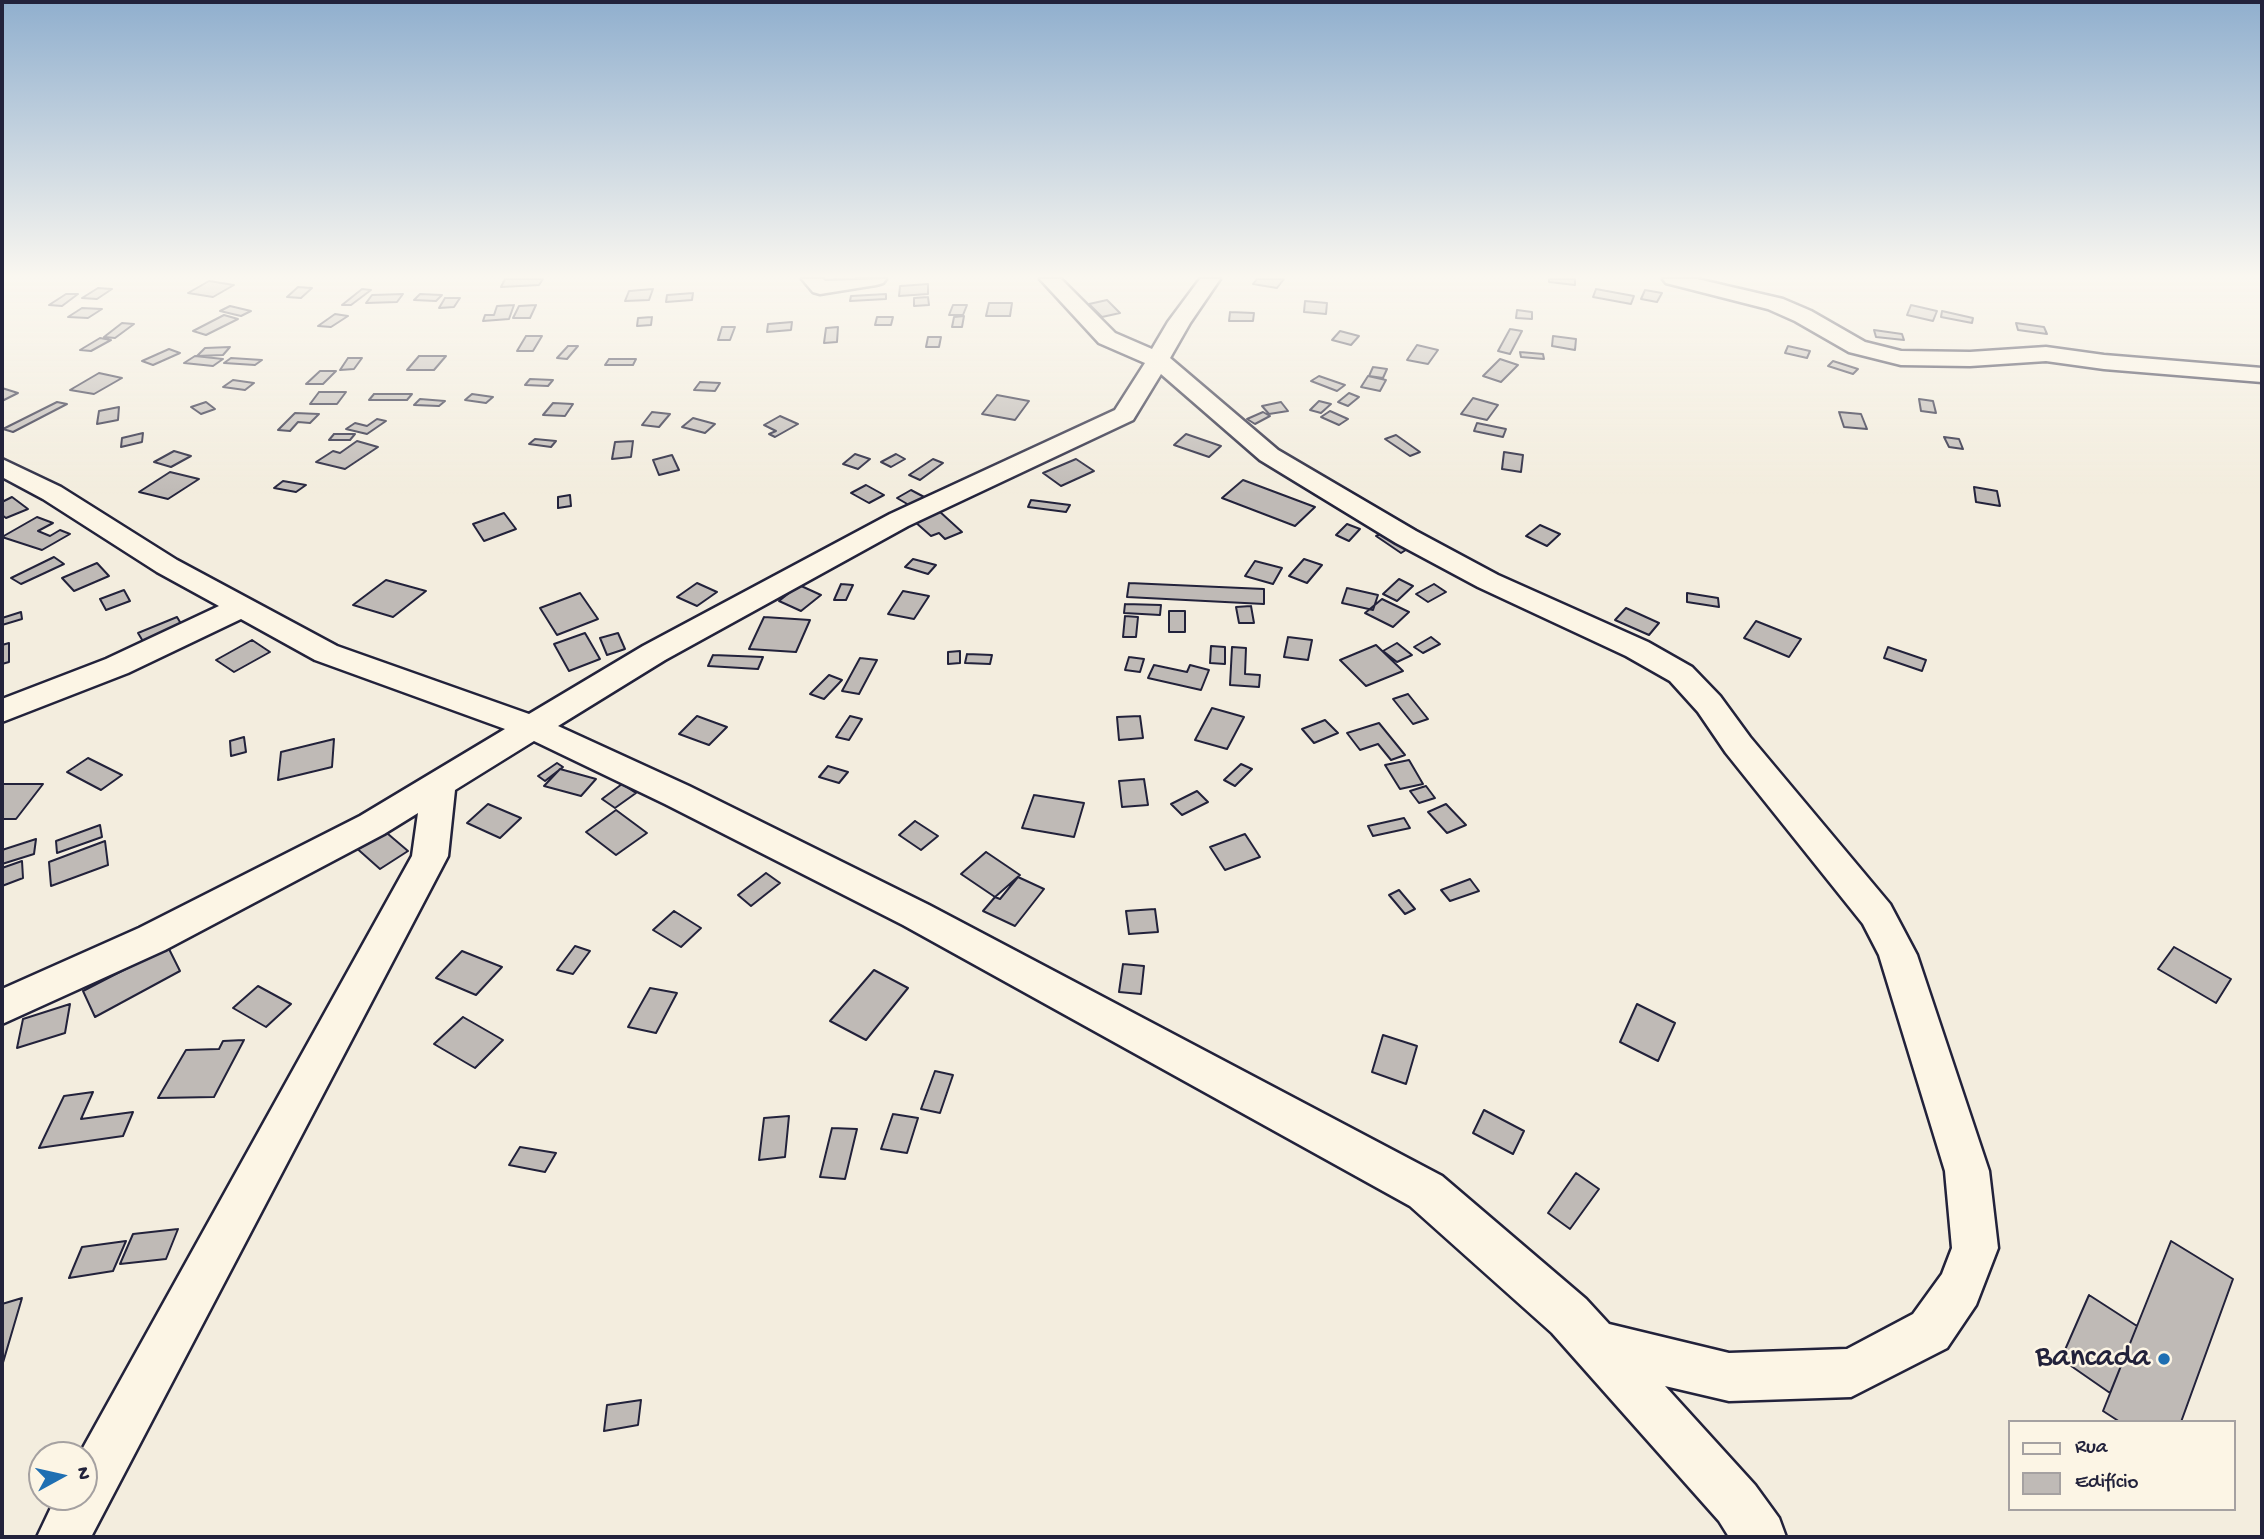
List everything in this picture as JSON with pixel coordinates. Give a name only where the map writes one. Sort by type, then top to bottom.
[{"type":"street","points":[[1137,351],[1158,360],[1269,455],[1395,530],[1488,580],[1637,649],[1681,674],[1709,704],[1738,745],[1877,914],[1898,955],[1967,1171],[1975,1248],[1960,1289],[1930,1331],[1852,1374],[1729,1377],[1595,1345]]},
{"type":"street","points":[[2,1007],[152,939],[372,825],[654,653],[899,520],[1124,415],[1164,351]]},
{"type":"street","points":[[1872,351],[1900,358],[1970,359],[2013,354],[2046,354],[2104,362],[2262,375]]},
{"type":"street","points":[[6,473],[52,493],[167,566],[326,653],[532,727],[677,795],[916,915],[1426,1191],[1570,1316],[1737,1503],[1760,1537]]},
{"type":"street","points":[[2,710],[117,666],[242,607]]},
{"type":"street","points":[[63,1537],[430,856],[439,783]]},
{"type":"building","points":[[165,351],[180,353],[153,365],[142,361]]},
{"type":"building","points":[[202,351],[227,351],[223,355],[197,356]]},
{"type":"building","points":[[564,351],[574,351],[567,359],[557,358]]},
{"type":"building","points":[[1413,351],[1437,351],[1428,364],[1407,360]]},
{"type":"building","points":[[1786,351],[1810,351],[1807,358],[1785,353]]},
{"type":"building","points":[[1520,352],[1543,354],[1544,359],[1521,357]]},
{"type":"building","points":[[195,356],[223,359],[213,366],[184,363]]},
{"type":"building","points":[[419,356],[446,356],[434,370],[407,370]]},
{"type":"building","points":[[231,358],[262,360],[255,365],[224,363]]},
{"type":"building","points":[[348,358],[362,358],[354,369],[340,370]]},
{"type":"building","points":[[609,359],[636,359],[633,365],[605,365]]},
{"type":"building","points":[[1500,359],[1518,365],[1501,382],[1483,376]]},
{"type":"building","points":[[1833,361],[1858,369],[1853,374],[1828,366]]},
{"type":"building","points":[[1373,367],[1387,369],[1383,378],[1369,376]]},
{"type":"building","points":[[320,371],[336,371],[323,384],[306,384]]},
{"type":"building","points":[[99,373],[122,378],[94,394],[70,390]]},
{"type":"building","points":[[1319,376],[1345,385],[1337,391],[1311,381]]},
{"type":"building","points":[[1368,376],[1386,380],[1380,391],[1361,387]]},
{"type":"building","points":[[530,379],[553,380],[548,386],[525,385]]},
{"type":"building","points":[[233,380],[254,383],[245,390],[223,387]]},
{"type":"building","points":[[700,382],[720,383],[715,391],[694,390]]},
{"type":"building","points":[[2,388],[18,393],[2,401]]},
{"type":"building","points":[[319,392],[346,392],[337,404],[310,404]]},
{"type":"building","points":[[1349,393],[1359,397],[1348,406],[1338,402]]},
{"type":"building","points":[[374,394],[412,394],[407,400],[369,400]]},
{"type":"building","points":[[472,394],[493,397],[486,403],[465,400]]},
{"type":"building","points":[[997,395],[1029,401],[1015,420],[982,414]]},
{"type":"building","points":[[1473,398],[1498,405],[1487,420],[1461,414]]},
{"type":"building","points":[[420,399],[445,401],[439,406],[414,405]]},
{"type":"building","points":[[1919,399],[1933,401],[1936,413],[1921,411]]},
{"type":"building","points":[[1319,401],[1331,404],[1321,413],[1310,410]]},
{"type":"building","points":[[57,402],[67,404],[13,432],[3,429]]},
{"type":"building","points":[[206,402],[215,409],[201,414],[191,407]]},
{"type":"building","points":[[1281,402],[1288,411],[1269,414],[1262,406]]},
{"type":"building","points":[[553,403],[573,404],[565,416],[543,415]]},
{"type":"building","points":[[119,407],[118,420],[97,424],[99,411]]},
{"type":"building","points":[[1330,411],[1348,419],[1339,425],[1321,417]]},
{"type":"building","points":[[652,412],[670,414],[659,427],[642,425]]},
{"type":"building","points":[[1263,412],[1270,416],[1255,424],[1247,419]]},
{"type":"building","points":[[1839,412],[1861,414],[1867,429],[1844,427]]},
{"type":"building","points":[[295,413],[319,414],[310,423],[298,422],[290,431],[278,430]]},
{"type":"building","points":[[780,416],[798,424],[775,437],[769,434],[776,431],[764,425]]},
{"type":"building","points":[[693,418],[715,424],[705,433],[682,427]]},
{"type":"building","points":[[377,419],[386,421],[367,434],[346,429],[355,423],[367,426]]},
{"type":"building","points":[[1477,423],[1506,429],[1503,437],[1474,431]]},
{"type":"building","points":[[143,433],[142,442],[121,447],[122,438]]},
{"type":"building","points":[[334,434],[355,434],[350,440],[329,440]]},
{"type":"building","points":[[1186,434],[1221,446],[1209,457],[1174,445]]},
{"type":"building","points":[[1396,435],[1420,452],[1410,456],[1385,439]]},
{"type":"building","points":[[1944,437],[1959,439],[1963,449],[1949,447]]},
{"type":"building","points":[[535,439],[556,441],[551,447],[529,444]]},
{"type":"building","points":[[357,441],[378,447],[345,469],[316,462],[333,451],[340,453]]},
{"type":"building","points":[[633,441],[631,457],[612,459],[615,442]]},
{"type":"building","points":[[174,451],[191,456],[171,467],[154,462]]},
{"type":"building","points":[[1504,452],[1523,455],[1521,472],[1502,469]]},
{"type":"building","points":[[855,454],[870,459],[858,469],[843,464]]},
{"type":"building","points":[[896,454],[905,459],[891,467],[881,462]]},
{"type":"building","points":[[672,455],[679,470],[659,475],[653,460]]},
{"type":"building","points":[[933,459],[943,463],[920,480],[909,475]]},
{"type":"building","points":[[1076,459],[1094,471],[1061,486],[1043,473]]},
{"type":"building","points":[[170,472],[199,479],[168,499],[139,492]]},
{"type":"building","points":[[1243,480],[1315,507],[1295,526],[1222,498]]},
{"type":"building","points":[[283,481],[306,485],[296,492],[274,488]]},
{"type":"building","points":[[866,485],[884,495],[869,503],[851,493]]},
{"type":"building","points":[[1974,487],[1997,491],[2000,506],[1976,502]]},
{"type":"building","points":[[911,490],[928,499],[914,508],[897,498]]},
{"type":"building","points":[[570,495],[571,506],[558,508],[558,497]]},
{"type":"building","points":[[12,497],[28,509],[6,518],[2,515],[2,502]]},
{"type":"building","points":[[1031,500],[1070,505],[1066,512],[1028,507]]},
{"type":"building","points":[[939,511],[962,532],[945,539],[939,533],[931,536],[914,521]]},
{"type":"building","points":[[504,513],[516,529],[484,541],[473,524]]},
{"type":"building","points":[[37,517],[53,523],[38,531],[50,536],[60,530],[70,534],[42,550],[2,537]]},
{"type":"building","points":[[1347,524],[1360,529],[1349,541],[1336,535]]},
{"type":"building","points":[[1540,525],[1560,534],[1547,546],[1526,536]]},
{"type":"building","points":[[1385,532],[1409,548],[1401,553],[1376,536]]},
{"type":"building","points":[[54,557],[64,564],[21,584],[11,578]]},
{"type":"building","points":[[913,559],[936,565],[928,574],[905,567]]},
{"type":"building","points":[[1304,559],[1322,565],[1307,583],[1289,576]]},
{"type":"building","points":[[1255,561],[1282,568],[1273,584],[1245,576]]},
{"type":"building","points":[[97,563],[109,576],[74,591],[62,578]]},
{"type":"building","points":[[1399,579],[1413,586],[1397,601],[1383,594]]},
{"type":"building","points":[[386,580],[426,591],[393,617],[353,605]]},
{"type":"building","points":[[697,583],[717,592],[697,606],[677,597]]},
{"type":"building","points":[[1129,583],[1264,589],[1264,604],[1127,597]]},
{"type":"building","points":[[841,584],[853,585],[846,600],[834,600]]},
{"type":"building","points":[[1434,584],[1446,592],[1428,602],[1416,594]]},
{"type":"building","points":[[799,585],[821,595],[801,611],[779,601]]},
{"type":"building","points":[[1347,588],[1378,595],[1373,610],[1342,603]]},
{"type":"building","points":[[124,590],[130,601],[106,610],[100,599]]},
{"type":"building","points":[[903,591],[929,596],[914,619],[888,614]]},
{"type":"building","points":[[580,593],[598,619],[557,635],[540,608]]},
{"type":"building","points":[[1687,593],[1718,598],[1719,607],[1687,602]]},
{"type":"building","points":[[1382,599],[1409,612],[1393,627],[1365,613]]},
{"type":"building","points":[[1125,604],[1161,605],[1160,615],[1124,613]]},
{"type":"building","points":[[1251,606],[1254,623],[1239,623],[1236,607]]},
{"type":"building","points":[[1626,608],[1659,623],[1649,635],[1615,620]]},
{"type":"building","points":[[1169,611],[1185,611],[1185,632],[1169,632]]},
{"type":"building","points":[[21,612],[22,619],[2,625],[2,618]]},
{"type":"building","points":[[1125,616],[1138,617],[1136,637],[1123,637]]},
{"type":"building","points":[[177,617],[183,627],[144,643],[138,633]]},
{"type":"building","points":[[764,617],[810,620],[796,652],[749,649]]},
{"type":"building","points":[[1756,621],[1801,639],[1789,657],[1744,638]]},
{"type":"building","points":[[585,633],[600,659],[569,671],[554,644]]},
{"type":"building","points":[[618,633],[625,649],[607,655],[600,638]]},
{"type":"building","points":[[1288,637],[1312,640],[1308,660],[1284,657]]},
{"type":"building","points":[[1431,637],[1440,644],[1423,653],[1414,647]]},
{"type":"building","points":[[252,640],[270,652],[234,672],[216,660]]},
{"type":"building","points":[[9,643],[9,662],[2,664],[2,645]]},
{"type":"building","points":[[1397,643],[1412,655],[1397,662],[1383,651]]},
{"type":"building","points":[[1376,645],[1403,671],[1366,686],[1340,660]]},
{"type":"building","points":[[1211,646],[1225,647],[1225,664],[1210,663]]},
{"type":"building","points":[[1232,647],[1246,648],[1245,674],[1260,675],[1259,687],[1230,685]]},
{"type":"building","points":[[1888,647],[1926,660],[1922,671],[1884,658]]},
{"type":"building","points":[[960,651],[960,663],[948,664],[948,652]]},
{"type":"building","points":[[967,654],[992,655],[990,664],[965,663]]},
{"type":"building","points":[[713,655],[763,657],[758,669],[708,666]]},
{"type":"building","points":[[1129,657],[1144,659],[1140,672],[1125,670]]},
{"type":"building","points":[[860,658],[877,660],[859,694],[842,691]]},
{"type":"building","points":[[1154,665],[1187,672],[1190,665],[1209,670],[1201,690],[1148,678]]},
{"type":"building","points":[[829,675],[842,680],[824,699],[810,694]]},
{"type":"building","points":[[1408,694],[1428,719],[1413,724],[1393,699]]},
{"type":"building","points":[[1212,708],[1244,717],[1227,749],[1195,740]]},
{"type":"building","points":[[697,716],[727,727],[709,745],[679,734]]},
{"type":"building","points":[[850,716],[862,719],[849,740],[836,737]]},
{"type":"building","points":[[1140,716],[1143,738],[1119,740],[1117,717]]},
{"type":"building","points":[[1325,720],[1338,733],[1314,743],[1302,729]]},
{"type":"building","points":[[1379,723],[1405,755],[1391,760],[1378,744],[1360,750],[1347,733]]},
{"type":"building","points":[[244,737],[246,752],[231,756],[230,741]]},
{"type":"building","points":[[334,739],[332,767],[278,780],[281,752]]},
{"type":"building","points":[[88,758],[122,775],[101,790],[67,772]]},
{"type":"building","points":[[1409,760],[1423,784],[1400,789],[1385,765]]},
{"type":"building","points":[[557,763],[563,767],[545,781],[538,776]]},
{"type":"building","points":[[1241,764],[1252,769],[1235,786],[1224,780]]},
{"type":"building","points":[[828,766],[848,772],[839,783],[819,777]]},
{"type":"building","points":[[560,769],[596,779],[581,796],[544,786]]},
{"type":"building","points":[[1144,779],[1148,805],[1122,807],[1119,781]]},
{"type":"building","points":[[2,784],[43,784],[16,819],[2,819]]},
{"type":"building","points":[[622,784],[636,793],[615,808],[602,799]]},
{"type":"building","points":[[1426,786],[1435,798],[1419,803],[1410,791]]},
{"type":"building","points":[[1197,791],[1208,802],[1182,815],[1171,804]]},
{"type":"building","points":[[1034,795],[1084,803],[1074,837],[1022,828]]},
{"type":"building","points":[[488,804],[521,818],[500,838],[467,823]]},
{"type":"building","points":[[1446,804],[1466,825],[1447,833],[1428,812]]},
{"type":"building","points":[[616,810],[647,833],[616,855],[586,832]]},
{"type":"building","points":[[1404,818],[1410,828],[1373,836],[1368,826]]},
{"type":"building","points":[[915,821],[938,836],[921,850],[899,835]]},
{"type":"building","points":[[100,825],[102,837],[57,853],[56,841]]},
{"type":"building","points":[[381,828],[408,851],[380,869],[353,845]]},
{"type":"building","points":[[1245,834],[1260,857],[1225,870],[1210,847]]},
{"type":"building","points":[[36,839],[34,854],[2,864],[2,850]]},
{"type":"building","points":[[105,841],[108,865],[51,886],[49,862]]},
{"type":"building","points":[[986,852],[1020,875],[995,897],[961,874]]},
{"type":"building","points":[[22,861],[23,878],[2,886],[2,868]]},
{"type":"building","points":[[766,873],[780,883],[751,906],[738,895]]},
{"type":"building","points":[[1018,877],[1044,889],[1015,926],[983,911],[995,897],[1000,899]]},
{"type":"building","points":[[1470,879],[1479,891],[1450,901],[1441,890]]},
{"type":"building","points":[[1399,890],[1415,909],[1405,914],[1389,895]]},
{"type":"building","points":[[1155,909],[1158,932],[1129,934],[1126,911]]},
{"type":"building","points":[[674,911],[701,928],[681,947],[653,930]]},
{"type":"building","points":[[575,946],[590,951],[573,974],[557,970]]},
{"type":"building","points":[[168,947],[180,971],[95,1017],[83,991]]},
{"type":"building","points":[[2174,947],[2231,979],[2216,1003],[2158,969]]},
{"type":"building","points":[[462,951],[502,967],[476,995],[436,978]]},
{"type":"building","points":[[1123,964],[1144,966],[1141,994],[1119,992]]},
{"type":"building","points":[[874,970],[908,988],[866,1040],[830,1021]]},
{"type":"building","points":[[258,986],[291,1004],[266,1027],[233,1008]]},
{"type":"building","points":[[650,988],[677,993],[656,1033],[628,1027]]},
{"type":"building","points":[[70,1004],[65,1033],[17,1048],[23,1019]]},
{"type":"building","points":[[1637,1004],[1675,1023],[1658,1061],[1620,1042]]},
{"type":"building","points":[[463,1017],[503,1040],[475,1068],[434,1044]]},
{"type":"building","points":[[1383,1035],[1417,1046],[1406,1084],[1372,1072]]},
{"type":"building","points":[[244,1040],[214,1097],[158,1098],[186,1050],[219,1049],[223,1041]]},
{"type":"building","points":[[935,1071],[953,1075],[940,1113],[921,1109]]},
{"type":"building","points":[[93,1092],[81,1119],[133,1112],[123,1136],[39,1148],[64,1096]]},
{"type":"building","points":[[1484,1110],[1524,1131],[1513,1154],[1473,1133]]},
{"type":"building","points":[[893,1114],[918,1118],[907,1153],[881,1149]]},
{"type":"building","points":[[789,1116],[785,1157],[759,1160],[764,1118]]},
{"type":"building","points":[[832,1128],[857,1129],[845,1179],[820,1177]]},
{"type":"building","points":[[520,1147],[556,1153],[545,1172],[509,1165]]},
{"type":"building","points":[[1576,1173],[1599,1189],[1570,1229],[1548,1213]]},
{"type":"building","points":[[178,1229],[166,1259],[120,1264],[133,1234]]},
{"type":"building","points":[[126,1241],[113,1271],[69,1278],[82,1247]]},
{"type":"building","name":"Bancada","points":[[2171,1241],[2233,1279],[2182,1420],[2117,1420],[2103,1411]]},
{"type":"building","points":[[2089,1295],[2137,1326],[2110,1393],[2061,1359]]},
{"type":"building","points":[[22,1298],[2,1366],[2,1304]]},
{"type":"building","points":[[641,1400],[638,1425],[604,1431],[607,1405]]},
{"type":"place","name":"Bancada","points":[[2164,1359]]}]
